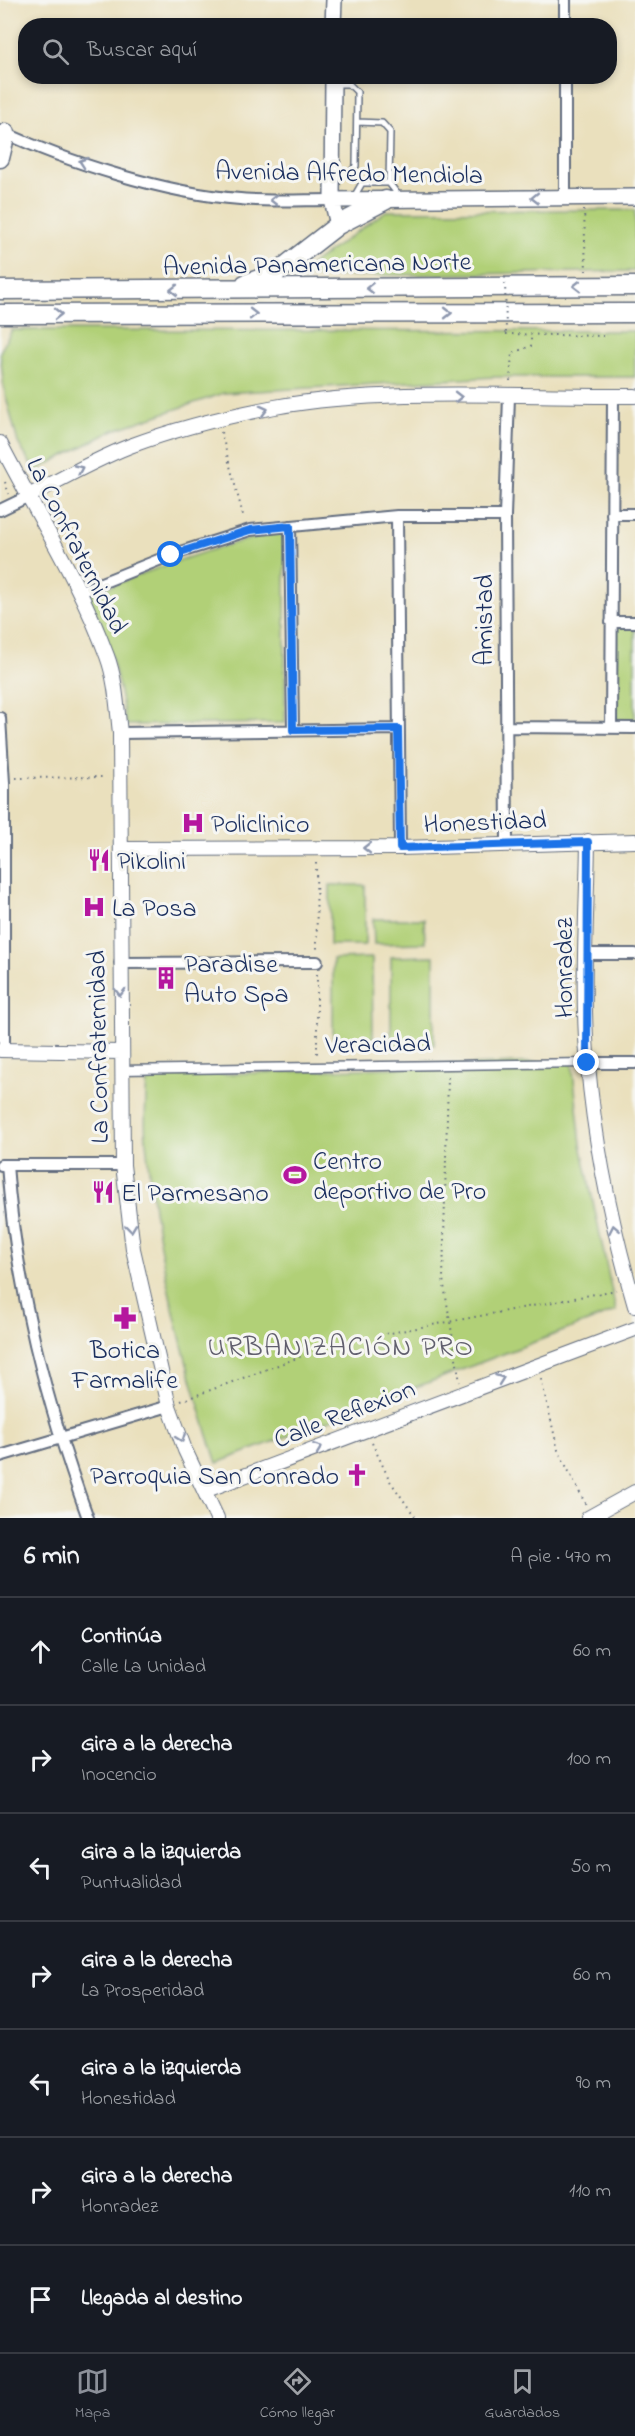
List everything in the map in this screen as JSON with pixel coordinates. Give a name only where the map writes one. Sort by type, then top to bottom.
[{"type":"highway","points":[[0,158],[3,132]]},
{"type":"highway","points":[[232,289],[276,273],[338,225],[392,194]]},
{"type":"highway","name":"Avenida Panamericana Norte","points":[[0,290],[635,286]]},
{"type":"highway","name":"Avenida Panamericana Norte","points":[[0,314],[635,313]]},
{"type":"main road","points":[[333,18],[334,0]]},
{"type":"main road","points":[[333,84],[332,200],[338,225]]},
{"type":"main road","name":"Avenida Alfredo Mendiola","points":[[332,200],[353,200],[392,194],[635,197]]},
{"type":"street","points":[[565,0],[565,18]]},
{"type":"street","points":[[565,84],[565,197]]},
{"type":"street","name":"Avenida Alfredo Mendiola","points":[[3,132],[26,143],[115,173],[174,189],[239,199],[332,200]]},
{"type":"street","name":"Amistad","points":[[507,844],[505,516],[509,396]]},
{"type":"street","points":[[611,728],[612,396]]},
{"type":"street","points":[[0,510],[130,446],[275,407],[351,399],[635,396]]},
{"type":"street","name":"La Confraternidad","points":[[0,443],[79,592],[107,657],[116,696],[120,733],[123,1165],[133,1249],[169,1406],[217,1518]]},
{"type":"street","points":[[612,514],[635,514]]},
{"type":"street","points":[[79,592],[171,555],[247,531],[397,516],[505,516]]},
{"type":"street","points":[[397,516],[400,848]]},
{"type":"street","points":[[290,526],[293,730]]},
{"type":"street","points":[[611,622],[635,622]]},
{"type":"street","points":[[0,718],[4,778],[2,1050],[121,1052]]},
{"type":"street","points":[[506,727],[635,728]]},
{"type":"street","points":[[120,733],[398,729]]},
{"type":"street","name":"Honestidad","points":[[121,849],[400,848],[635,841]]},
{"type":"street","name":"Honradez","points":[[588,842],[587,1063],[598,1148],[616,1239],[635,1306]]},
{"type":"street","points":[[586,954],[635,954]]},
{"type":"street","points":[[120,963],[317,962]]},
{"type":"street","name":"Veracidad","points":[[121,1070],[635,1063]]},
{"type":"street","points":[[88,1518],[59,1438],[23,1296],[3,1165],[123,1165]]},
{"type":"street","name":"Calle Reflexion","points":[[204,1491],[635,1329]]},
{"type":"street","points":[[0,1456],[169,1406]]},
{"type":"street","points":[[594,1516],[635,1492]]},
{"type":"lane","points":[[345,84],[354,87],[357,92],[354,171],[362,183],[392,194],[390,132],[382,123],[357,122]]},
{"type":"lane","points":[[332,175],[349,174],[354,171]]},
{"type":"lane","points":[[353,200],[362,183]]},
{"type":"path","points":[[584,197],[586,276]]},
{"type":"path","points":[[505,277],[506,334],[603,336]]},
{"type":"path","points":[[509,396],[512,352],[531,346],[531,333]]},
{"type":"path","points":[[218,421],[247,531]]},
{"type":"path","points":[[4,482],[13,504]]},
{"type":"path","points":[[4,778],[120,777]]},
{"type":"path","points":[[448,1065],[443,1279],[462,1393]]},
{"type":"path","points":[[380,1335],[630,1287]]},
{"type":"path","points":[[169,1406],[305,1355]]},
{"type":"path","points":[[537,1365],[558,1450],[594,1516]]},
{"type":"path","points":[[366,1430],[390,1481],[416,1518]]},
{"type":"green space","points":[[635,210],[635,271],[294,277],[386,211]]},
{"type":"green space","points":[[12,330],[635,331],[635,377],[494,377],[224,393],[114,430],[35,471],[18,443],[4,389],[0,352]]},
{"type":"green space","points":[[285,531],[285,723],[126,725],[112,658],[88,595],[185,558]]},
{"type":"green space","points":[[616,627],[635,627],[635,723],[616,723]]},
{"type":"green space","points":[[330,885],[365,885],[365,945],[330,945]]},
{"type":"green space","points":[[373,919],[424,919],[425,943],[374,944]]},
{"type":"green space","points":[[434,956],[434,1045],[391,1045],[391,957]]},
{"type":"green space","points":[[372,958],[373,1038],[333,1038],[333,959]]},
{"type":"green space","points":[[572,1061],[581,1144],[616,1311],[217,1463],[192,1384],[163,1264],[146,1141],[147,1077]]},
{"type":"place","name":"Policlinico","points":[[193,823]]},
{"type":"place","name":"Pikolini","points":[[99,860]]},
{"type":"place","name":"La Posa","points":[[94,907]]},
{"type":"place","name":"Paradise Auto Spa","points":[[166,978]]},
{"type":"place","name":"Centro deportivo de Pro","points":[[295,1175]]},
{"type":"place","name":"El Parmesano","points":[[103,1192]]},
{"type":"place","name":"Botica Farmalife","points":[[125,1318]]},
{"type":"place","name":"Parroquia San Conrado","points":[[357,1475]]},
{"type":"district","name":"URBANIZACIÓN PRO","points":[[341,1345]]},
{"type":"route","points":[[171,555],[250,530],[290,526],[293,730],[398,729],[400,848],[588,842],[587,1063]]}]
